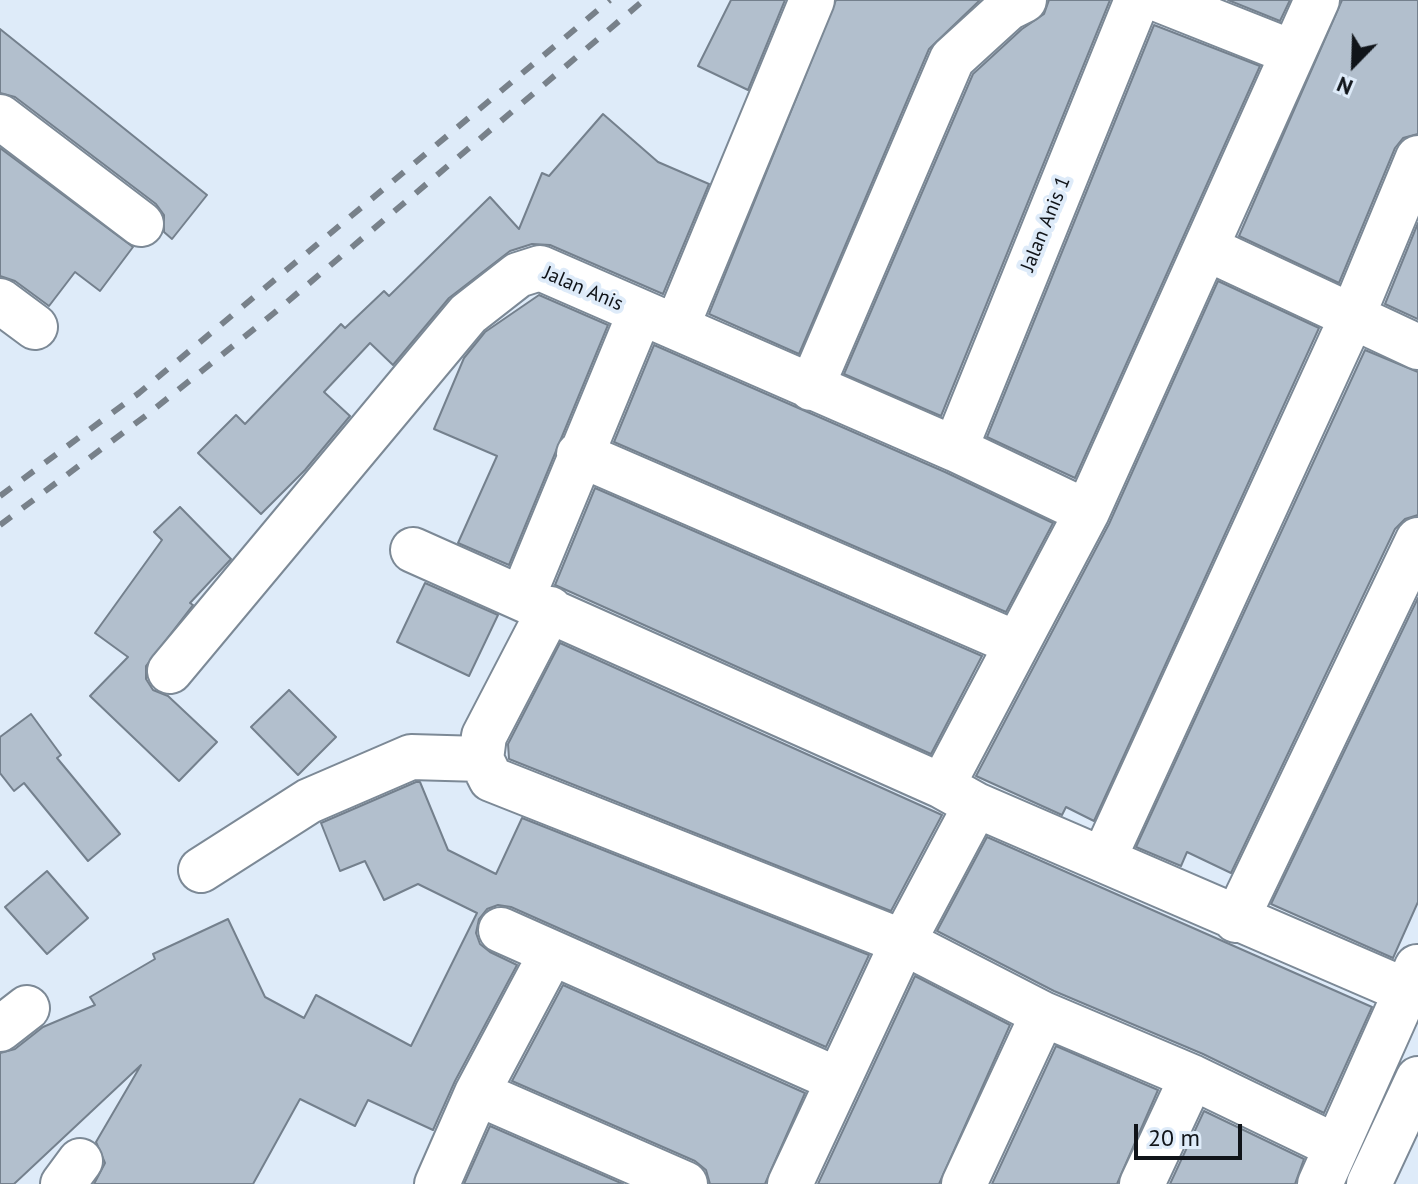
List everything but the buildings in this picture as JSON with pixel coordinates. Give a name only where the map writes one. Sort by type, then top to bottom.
[{"type":"street","points":[[413,550],[536,602],[1236,920],[1414,984],[1328,1165],[1192,1077],[1043,1014],[903,942],[491,779],[481,759],[484,736],[536,602],[579,454],[659,320],[812,0]]},
{"type":"street","points":[[811,388],[952,59],[1008,8],[1024,0]]},
{"type":"street","name":"Jalan Anis 1","points":[[955,449],[1137,0]]},
{"type":"street","points":[[1160,0],[1291,52]]},
{"type":"street","points":[[790,1184],[836,1079],[903,942],[1015,643],[1087,512],[1291,52],[1317,0]]},
{"type":"street","points":[[0,117],[141,224]]},
{"type":"street","points":[[1103,860],[1352,317],[1418,158]]},
{"type":"street","points":[[1206,248],[1418,347]]},
{"type":"street","name":"Jalan Anis","points":[[170,671],[428,360],[489,294],[518,275],[540,268],[955,449],[1087,512]]},
{"type":"street","points":[[0,301],[35,327]]},
{"type":"street","points":[[579,454],[1015,643]]},
{"type":"street","points":[[1236,920],[1418,540]]},
{"type":"street","points":[[201,870],[309,801],[411,757],[481,759]]},
{"type":"street","points":[[501,930],[836,1079]]},
{"type":"street","points":[[437,1184],[477,1093],[551,954]]},
{"type":"street","points":[[964,1184],[1043,1014]]},
{"type":"street","points":[[1142,1184],[1192,1077]]},
{"type":"street","points":[[1369,1184],[1418,1079]]},
{"type":"street","points":[[477,1093],[685,1184]]},
{"type":"railway","points":[[0,496],[139,393],[610,0]]},
{"type":"railway","points":[[0,525],[148,414],[274,313],[644,0]]}]
